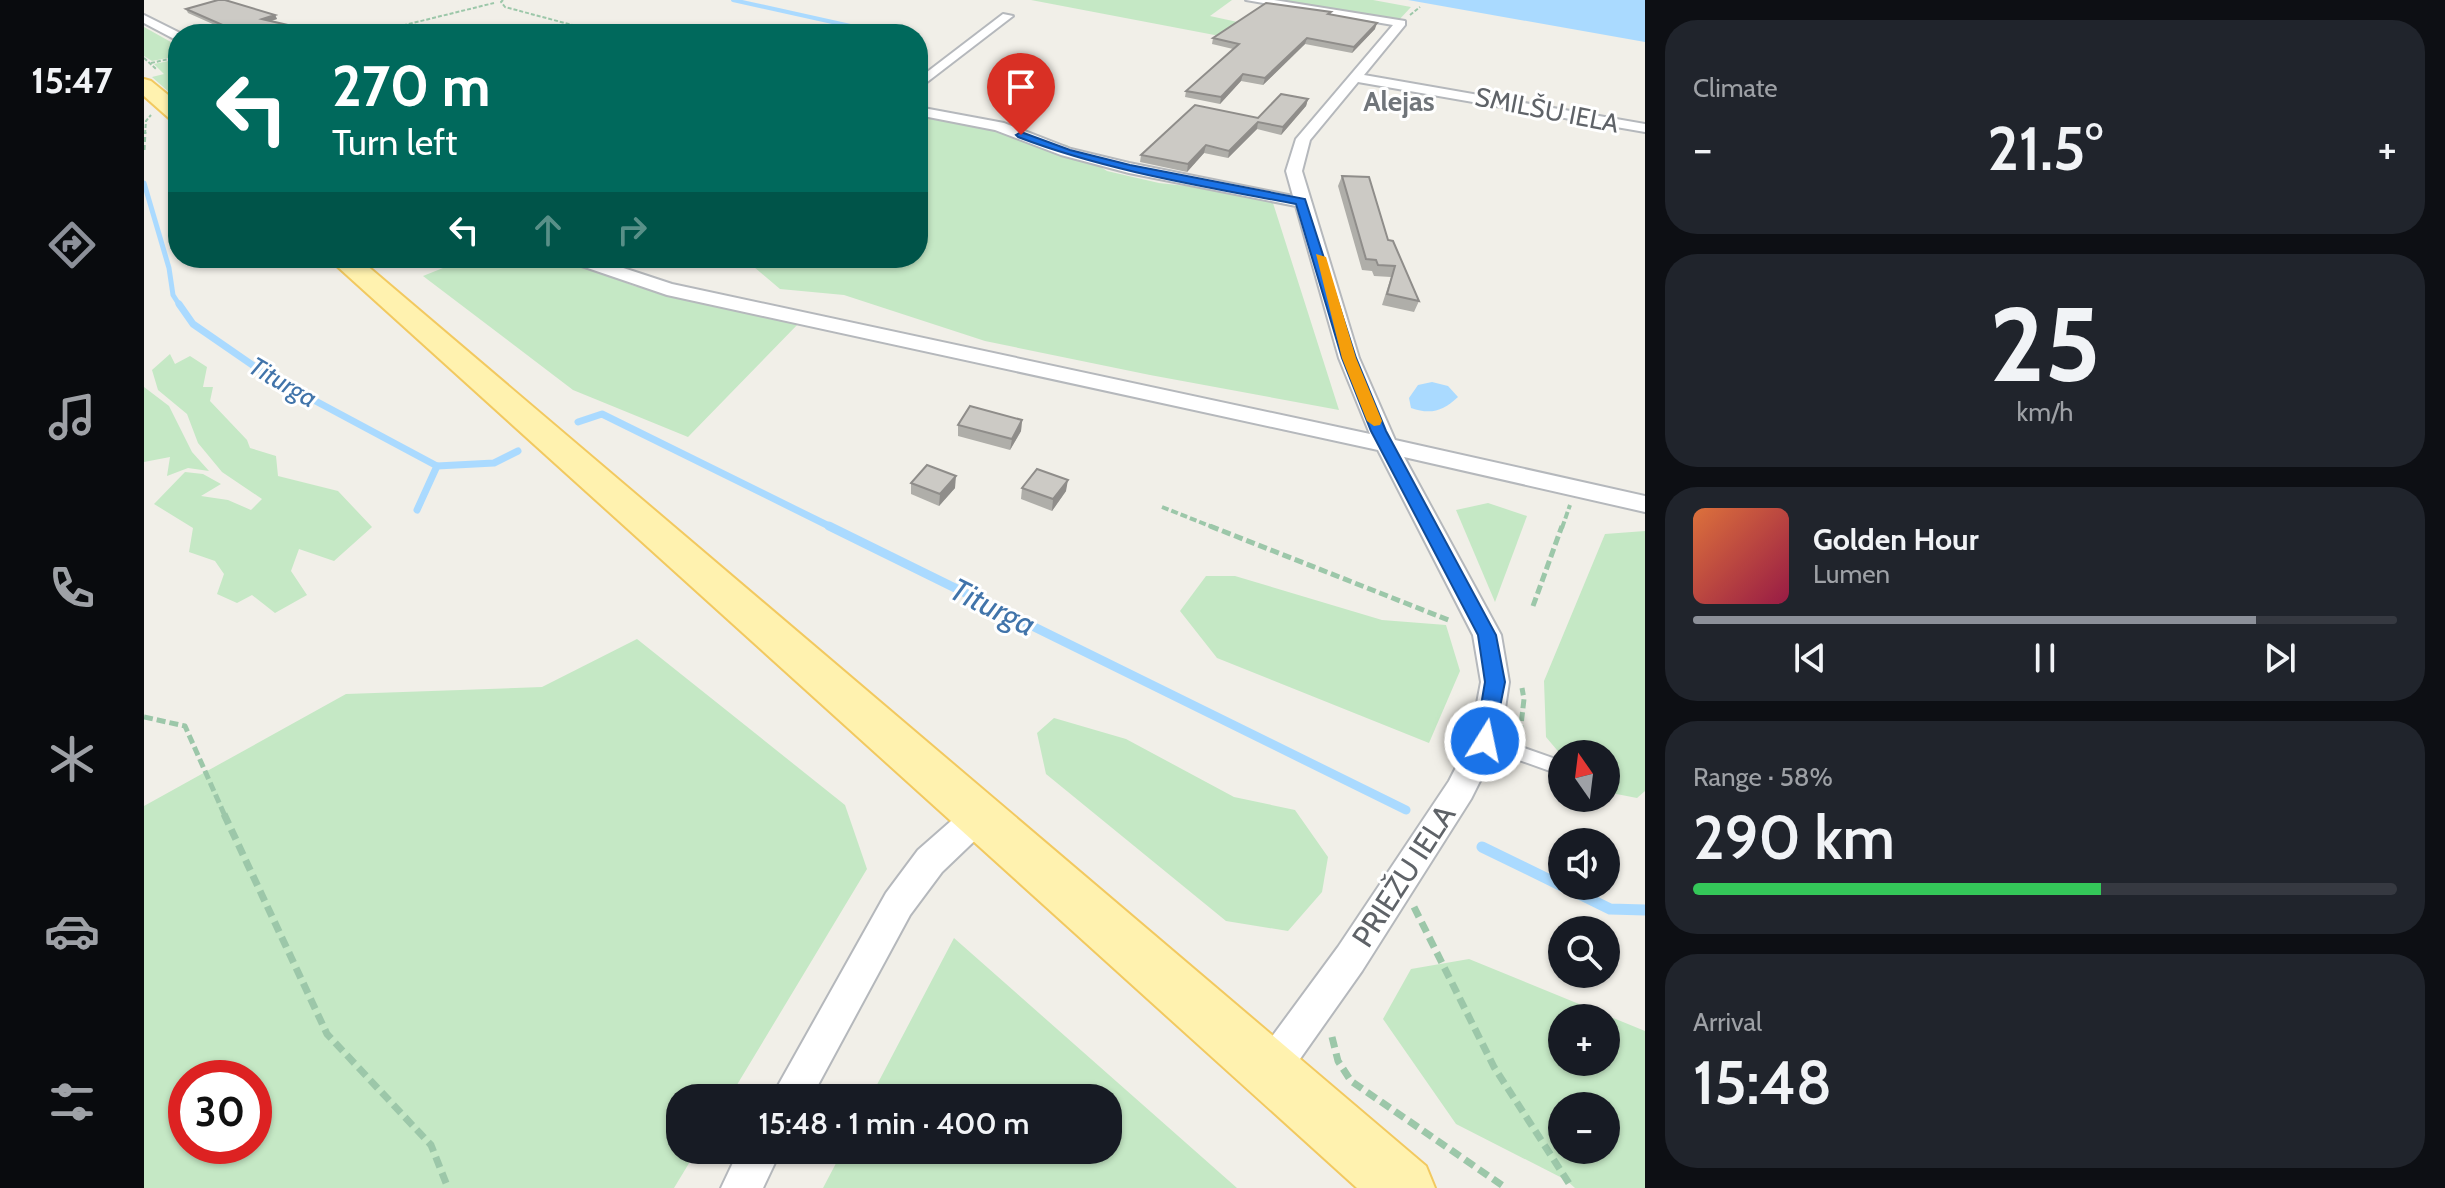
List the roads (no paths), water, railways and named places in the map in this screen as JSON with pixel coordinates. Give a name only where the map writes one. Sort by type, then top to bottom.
[{"type":"main road","points":[[144,85],[168,105]]},
{"type":"main road","points":[[353,268],[1404,1188]]},
{"type":"street","name":"PRIEŽU IELA","points":[[1252,0],[1401,23],[1303,139],[1294,171],[1349,358],[1386,446],[1487,635],[1495,682],[1485,741],[1460,790],[1350,959],[1270,1070]]},
{"type":"street","points":[[928,77],[1007,16]]},
{"type":"street","points":[[144,18],[168,31]]},
{"type":"street","name":"SMILŠU IELA","points":[[1353,77],[1645,128]]},
{"type":"street","points":[[928,113],[999,126],[1066,152],[1129,168],[1301,202]]},
{"type":"street","points":[[605,268],[667,289],[1645,504]]},
{"type":"street","points":[[798,1084],[898,904],[930,861],[978,817]]},
{"type":"street","points":[[741,1188],[754,1164]]},
{"type":"lane","points":[[1485,741],[1548,763]]},
{"type":"water","points":[[1408,0],[1645,0],[1645,42]]},
{"type":"water","points":[[1432,382],[1448,386],[1458,397],[1436,410],[1411,408],[1409,398],[1418,385]]},
{"type":"waterway","points":[[733,0],[841,24]]},
{"type":"waterway","name":"Titurga","points":[[144,183],[168,265]]},
{"type":"waterway","name":"Titurga","points":[[169,268],[173,295],[180,306]]},
{"type":"waterway","name":"Titurga","points":[[179,304],[193,324],[267,375],[437,466]]},
{"type":"waterway","name":"Titurga","points":[[578,422],[602,414],[833,528]]},
{"type":"waterway","name":"Titurga","points":[[437,466],[494,463],[518,451]]},
{"type":"waterway","points":[[417,510],[437,466]]},
{"type":"waterway","name":"Titurga","points":[[829,526],[1406,810]]},
{"type":"waterway","name":"Titurga","points":[[1482,847],[1548,879]]},
{"type":"waterway","name":"Titurga","points":[[1592,900],[1610,909],[1645,910]]},
{"type":"district","name":"Alejas","points":[[1399,101]]}]
